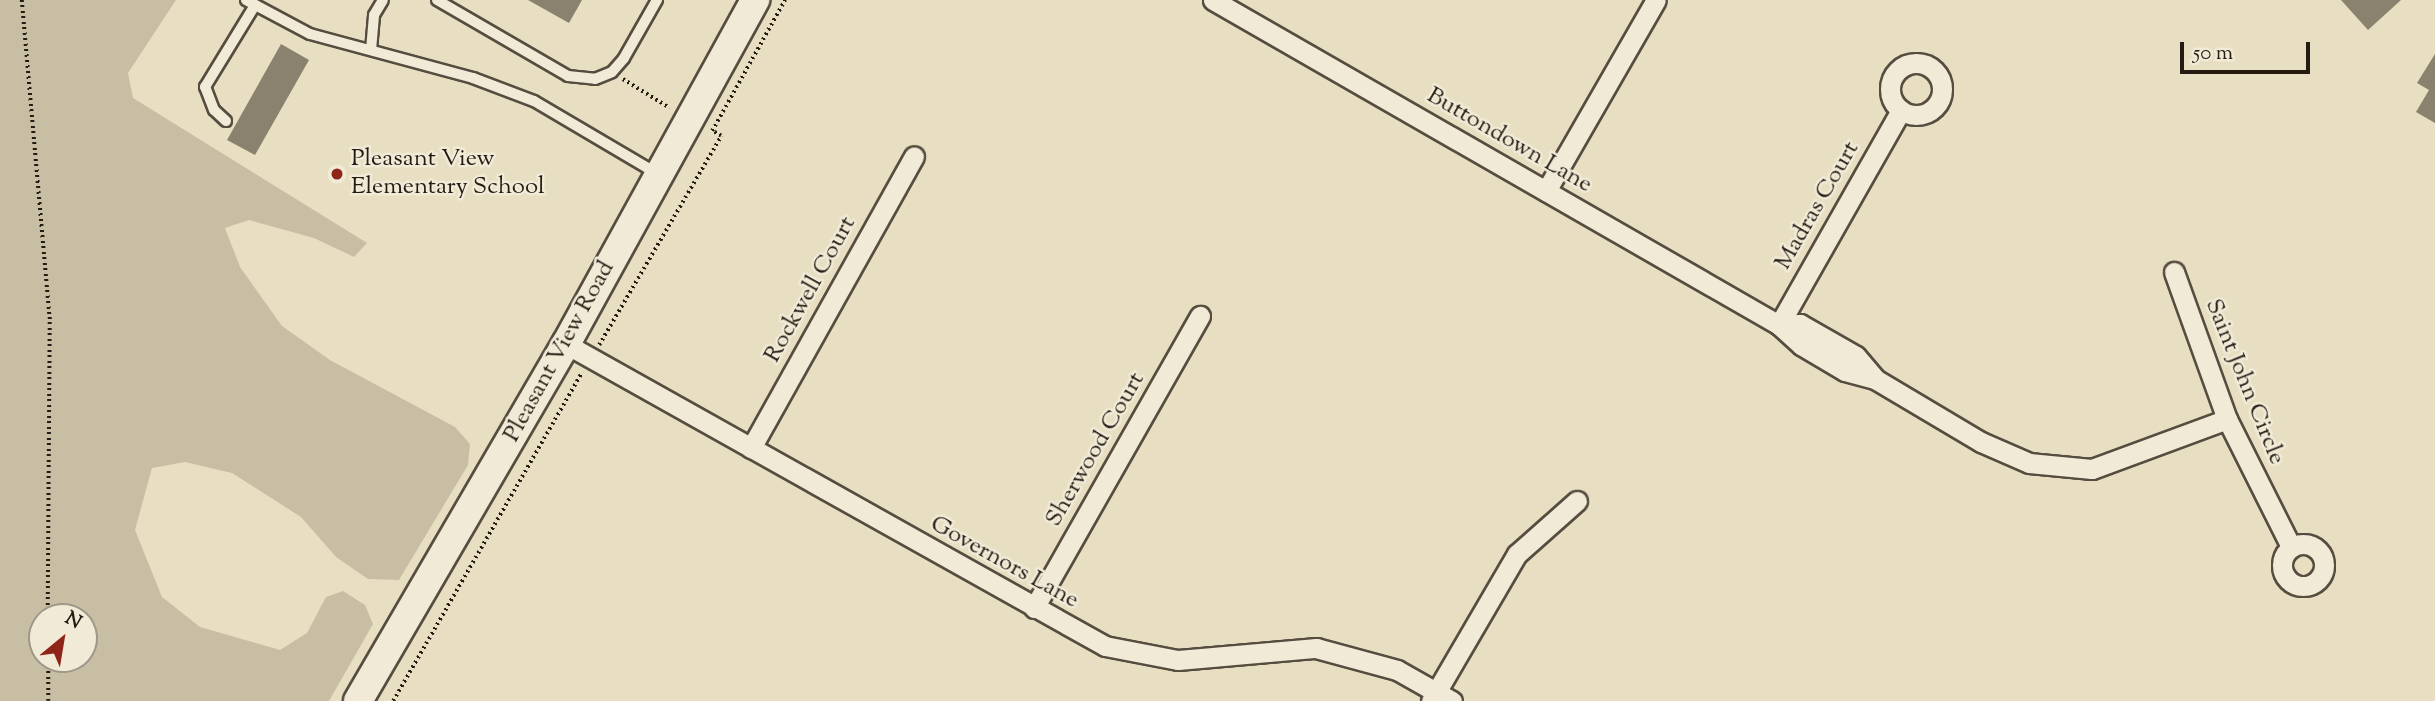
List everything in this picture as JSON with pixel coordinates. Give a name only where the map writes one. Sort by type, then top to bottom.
[{"type":"main road","name":"Pleasant View Road","points":[[358,701],[566,344],[755,0]]},
{"type":"street","name":"Buttondown Lane","points":[[1213,0],[1779,325],[1801,345],[1845,372],[1875,379],[1982,442],[2029,463],[2092,469],[2227,419]]},
{"type":"street","points":[[1546,191],[1656,0]]},
{"type":"street","name":"Madras Court","points":[[1779,325],[1901,110]]},
{"type":"street","name":"Rockwell Court","points":[[751,448],[914,156]]},
{"type":"street","name":"Saint John Circle","points":[[2174,272],[2227,419],[2291,547]]},
{"type":"street","name":"Sherwood Court","points":[[1034,608],[1200,316]]},
{"type":"street","name":"Governors Lane","points":[[566,344],[1105,646],[1145,657],[1178,660],[1316,648],[1360,657],[1440,698]]},
{"type":"street","points":[[1440,698],[1517,554],[1577,501]]},
{"type":"lane","points":[[371,50],[374,15],[383,0]]},
{"type":"lane","points":[[437,0],[568,76],[595,79],[612,72],[657,0]]},
{"type":"lane","points":[[226,121],[214,110],[205,87],[250,3],[310,34],[473,78],[534,101],[659,175]]},
{"type":"path","points":[[22,0],[50,317],[48,603]]},
{"type":"path","points":[[612,72],[671,109]]},
{"type":"path","points":[[48,673],[48,701]]},
{"type":"shaded area","points":[[0,0],[176,0],[128,73],[133,98],[367,243],[354,257],[314,238],[249,220],[225,228],[240,267],[282,326],[330,360],[455,427],[470,444],[468,465],[399,580],[368,579],[336,557],[301,517],[232,473],[185,462],[152,468],[135,530],[162,597],[200,627],[280,650],[307,633],[326,597],[343,591],[365,605],[373,624],[329,701],[0,701]]},
{"type":"building","points":[[528,0],[582,0],[569,23]]},
{"type":"building","points":[[2341,0],[2401,0],[2368,30]]},
{"type":"building","points":[[281,44],[309,60],[255,155],[227,140]]},
{"type":"building","points":[[2435,54],[2435,123],[2416,112],[2429,90],[2417,83]]},
{"type":"place","name":"Pleasant View Elementary School","points":[[337,174]]}]
